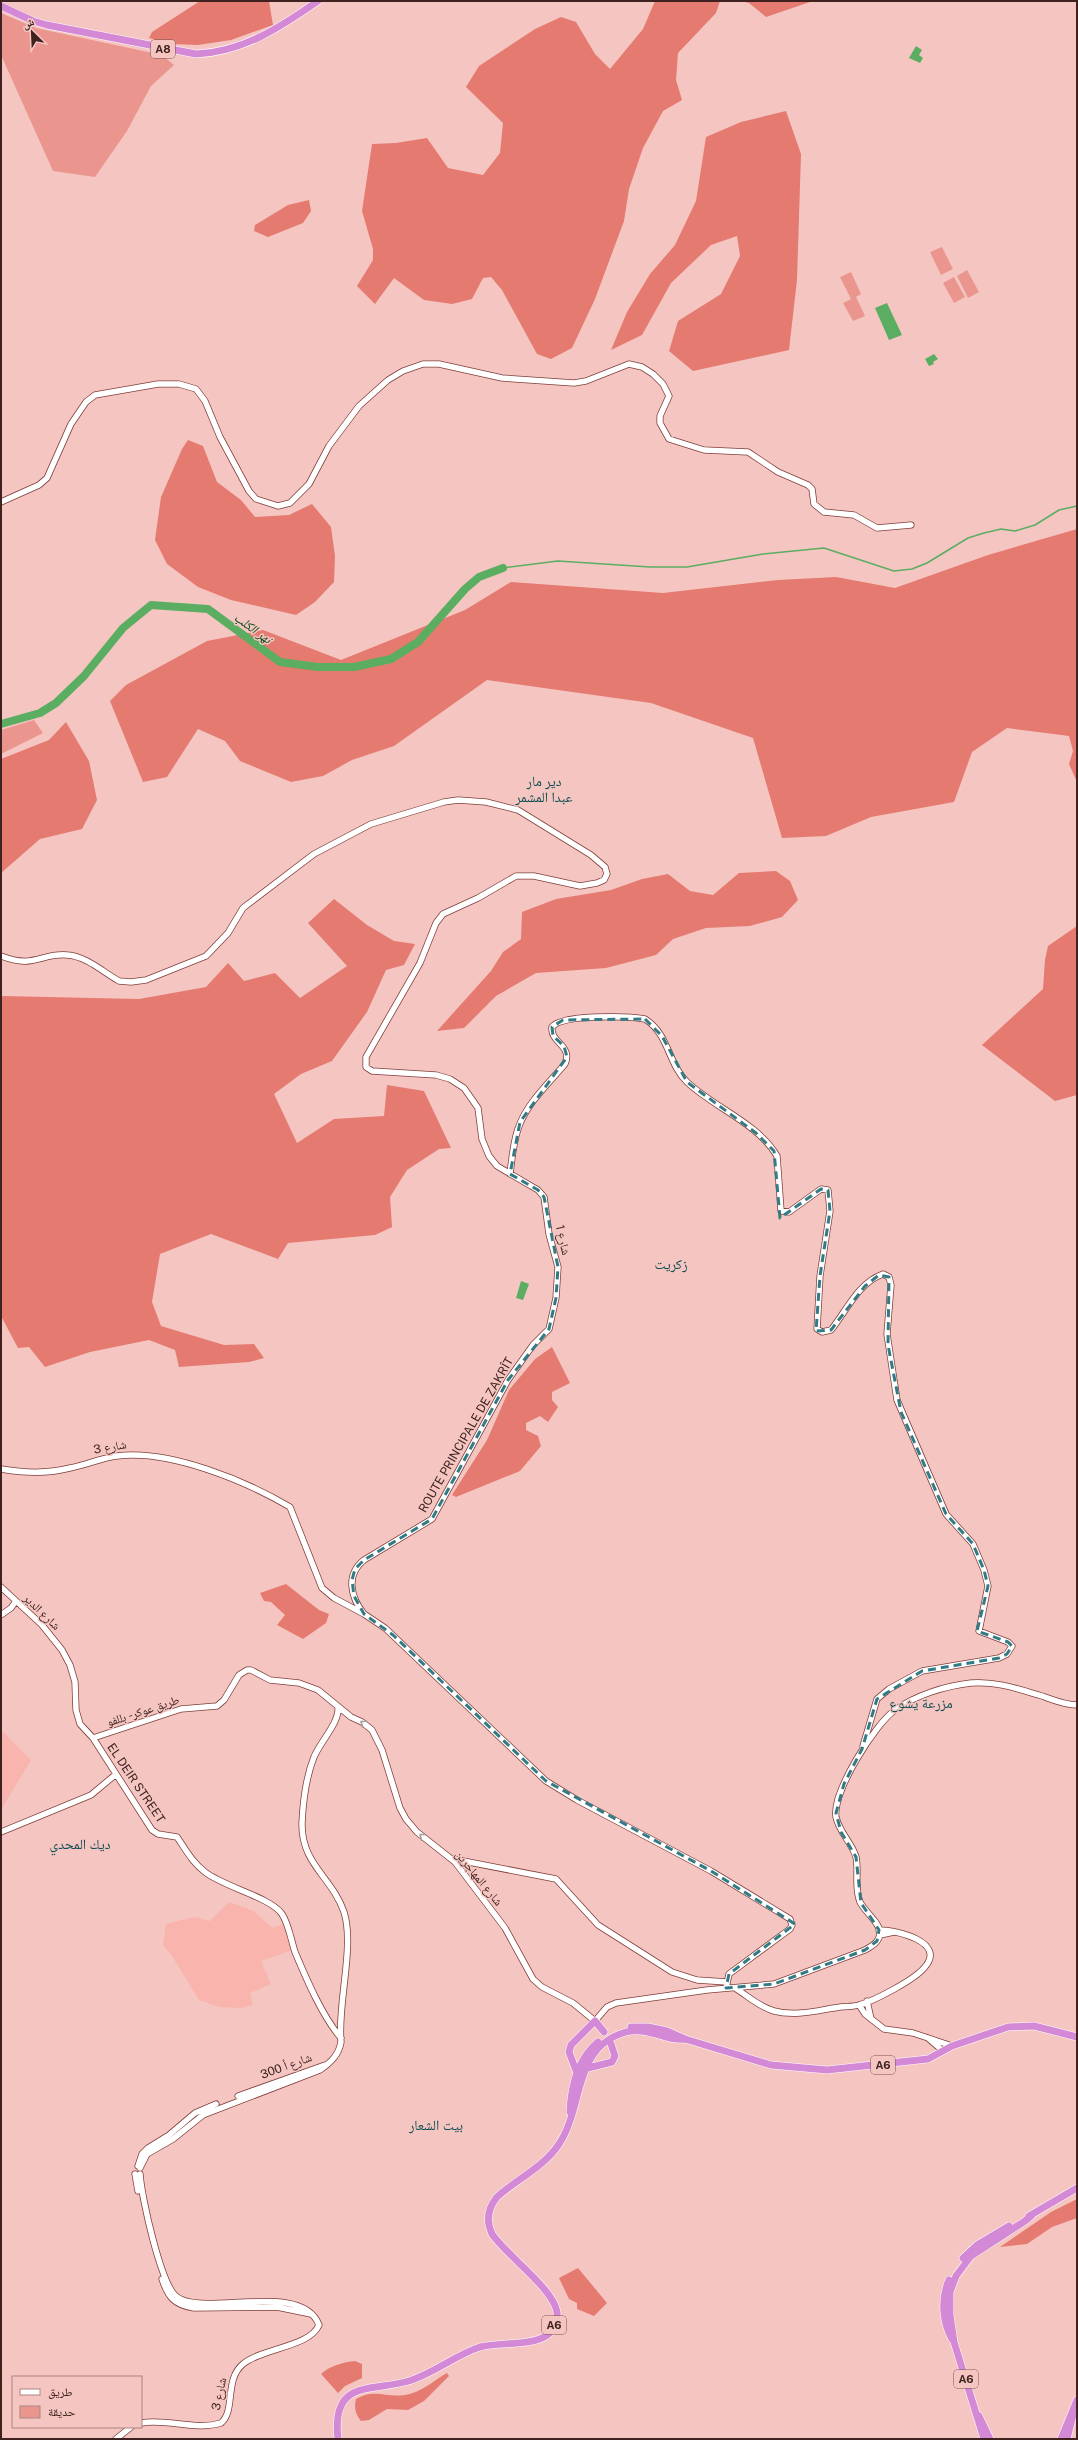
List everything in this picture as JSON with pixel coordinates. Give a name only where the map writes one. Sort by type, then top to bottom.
[{"type":"highway","name":"A8","points":[[1,6],[33,21],[47,25],[196,54],[216,53],[261,37],[280,28],[318,1]]},
{"type":"highway","points":[[577,2073],[570,2054],[574,2041],[595,2021],[604,2032]]},
{"type":"highway","name":"A6","points":[[571,2116],[570,2108],[577,2073],[587,2054],[609,2034],[634,2026],[667,2031],[685,2039],[760,2062],[800,2069],[827,2070],[928,2059],[952,2046],[1002,2028],[1015,2026],[1045,2027],[1077,2037]]},
{"type":"highway","name":"A6","points":[[338,2439],[340,2412],[344,2402],[358,2390],[408,2381],[474,2349],[495,2344],[537,2340],[550,2332],[557,2316],[553,2300],[494,2236],[490,2229],[489,2214],[497,2197],[555,2150],[564,2136],[584,2069],[597,2049],[610,2038],[627,2032],[648,2031],[679,2039],[685,2039]]},
{"type":"highway","points":[[584,2069],[611,2063],[615,2058],[611,2044]]},
{"type":"highway","points":[[597,2049],[598,2060],[605,2064]]},
{"type":"highway","points":[[570,2054],[581,2056],[587,2054]]},
{"type":"highway","name":"A6","points":[[984,2439],[979,2416],[954,2342],[949,2300],[956,2276],[978,2250],[1025,2222],[1032,2215],[1077,2188]]},
{"type":"highway","points":[[1061,2439],[1077,2400]]},
{"type":"highway","points":[[1067,2439],[1074,2417],[1074,2408]]},
{"type":"highway","name":"A6","points":[[979,2416],[984,2423],[990,2439]]},
{"type":"street","points":[[1,502],[39,485],[47,478],[77,414],[89,400],[103,392],[170,384],[196,389],[205,401],[220,437],[249,491],[256,499],[278,506],[290,502],[309,484],[329,446],[359,406],[388,380],[409,369],[432,362],[502,378],[574,383],[586,381],[629,364],[646,370],[666,387],[669,396],[660,416],[660,422],[663,431],[675,442],[704,450],[748,452],[778,472],[808,485],[812,489],[814,504],[824,512],[854,515],[877,528],[911,525]]},
{"type":"street","points":[[1,956],[26,963],[66,954],[78,956],[119,981],[137,982],[164,974],[206,956],[228,933],[243,908],[264,890],[314,854],[371,824],[434,805],[458,800],[486,802],[518,810],[601,862],[607,869],[606,876],[597,883],[580,886],[534,876],[516,876],[478,898],[443,914],[436,923],[420,963],[397,1000],[386,1025],[365,1060],[366,1067],[372,1071],[436,1075],[450,1079],[464,1088],[478,1108],[487,1153],[497,1166],[510,1174],[515,1137],[520,1122],[532,1103],[565,1064],[567,1058],[564,1046],[553,1036],[551,1031],[554,1024],[563,1020],[584,1018],[645,1019],[662,1036],[687,1082],[756,1133],[774,1151],[777,1156],[781,1211],[789,1212],[821,1189],[828,1190],[830,1211],[820,1276],[817,1329],[822,1332],[831,1330],[865,1286],[879,1275],[883,1274],[889,1277],[891,1285],[888,1308],[888,1340],[901,1412],[946,1514],[973,1544],[984,1570],[988,1586],[979,1631],[1008,1642],[1012,1646],[1008,1654],[994,1659],[922,1671],[880,1694],[874,1706],[862,1749],[842,1789],[836,1813],[841,1832],[856,1857],[859,1898],[879,1932],[875,1944],[865,1950],[774,1984],[735,1988]]},
{"type":"street","name":"شارع 1","points":[[510,1174],[538,1190],[544,1197],[549,1234],[558,1267],[556,1298],[550,1329]]},
{"type":"street","name":"ROUTE PRINCIPALE DE ZAKRÎT","points":[[364,1614],[354,1596],[352,1580],[355,1569],[364,1560],[432,1519],[508,1380],[528,1351],[550,1329]]},
{"type":"street","name":"شارع 3","points":[[1,1469],[36,1473],[71,1468],[106,1458],[133,1454],[168,1457],[220,1476],[290,1508],[322,1588],[334,1598],[364,1614],[393,1635],[546,1781],[577,1800],[711,1872],[790,1919],[792,1925],[791,1928],[730,1973],[726,1985]]},
{"type":"street","name":"شارع الدير","points":[[1,1587],[42,1624],[62,1650],[70,1665],[77,1700]]},
{"type":"street","points":[[1,1615],[11,1608],[16,1601]]},
{"type":"street","name":"طريق عوكر - بللفو","points":[[93,1738],[181,1709],[217,1706],[224,1700],[239,1675],[247,1670],[251,1670],[270,1680],[312,1687],[324,1693],[338,1706]]},
{"type":"street","points":[[862,1749],[893,1712],[923,1696],[951,1686],[985,1683],[1002,1684],[1055,1701],[1077,1705]]},
{"type":"street","name":"EL DEIR STREET","points":[[77,1700],[78,1718],[93,1738],[115,1775],[142,1812],[152,1830],[158,1834],[176,1837],[187,1855],[205,1872],[229,1886],[263,1900],[282,1914],[302,1966],[333,2028],[341,2038]]},
{"type":"street","points":[[338,1706],[337,1719],[351,1717]]},
{"type":"street","name":"شارع المهاجرين","points":[[338,1706],[351,1717],[367,1726],[376,1738],[406,1819],[417,1832],[453,1859],[505,1928],[533,1979],[542,1986],[573,2003],[595,2021]]},
{"type":"street","name":"شارع أ 300","points":[[288,2345],[309,2336],[317,2329],[319,2325],[318,2321],[310,2314],[286,2308],[263,2305],[182,2306],[169,2296],[148,2233],[138,2171],[145,2157],[154,2147],[206,2111],[316,2072],[334,2059],[339,2051],[346,1956],[344,1914],[338,1898],[308,1855],[304,1843],[302,1824],[304,1803],[312,1762],[337,1719]]},
{"type":"street","points":[[1,1832],[91,1795],[115,1775]]},
{"type":"street","points":[[453,1859],[556,1879],[598,1925],[672,1972],[735,1988],[762,2007],[785,2013],[796,2014],[859,2005],[910,1979],[929,1962],[929,1951],[924,1942],[894,1932],[879,1932]]},
{"type":"street","points":[[595,2021],[607,2007],[616,2003],[726,1985]]},
{"type":"street","points":[[867,2001],[871,2019]]},
{"type":"street","points":[[859,2005],[871,2019],[888,2031],[913,2033],[952,2046]]},
{"type":"street","points":[[928,2038],[943,2051]]},
{"type":"street","name":"شارع 3","points":[[142,2423],[152,2421],[197,2425],[221,2423],[227,2413],[231,2384],[237,2370],[250,2359],[268,2351],[288,2345]]},
{"type":"street","points":[[116,2439],[130,2428]]},
{"type":"highlighted area","points":[[645,1019],[662,1036],[687,1082],[756,1133],[774,1151],[780,1218],[821,1189],[828,1190],[830,1211],[820,1276],[816,1331],[831,1330],[865,1286],[879,1275],[889,1277],[888,1345],[901,1412],[946,1514],[973,1544],[984,1570],[988,1586],[977,1631],[1008,1642],[1012,1646],[1007,1654],[999,1658],[922,1671],[877,1699],[862,1749],[844,1784],[836,1813],[841,1832],[856,1857],[861,1903],[879,1930],[877,1941],[865,1950],[774,1984],[726,1988],[729,1974],[795,1924],[711,1871],[546,1781],[393,1635],[364,1614],[354,1596],[352,1580],[355,1569],[364,1560],[432,1519],[508,1380],[549,1329],[556,1298],[558,1267],[544,1197],[538,1190],[510,1174],[520,1122],[567,1057],[564,1046],[553,1036],[552,1027],[563,1020]]},
{"type":"shaded area","points":[[200,1],[269,1],[273,25],[231,40],[198,45],[172,44],[149,38],[152,32]]},
{"type":"shaded area","points":[[655,1],[720,1],[716,13],[678,53],[676,80],[682,100],[663,111],[643,148],[629,189],[624,221],[595,299],[572,348],[551,359],[537,354],[502,290],[491,277],[483,278],[472,299],[452,304],[424,300],[394,278],[375,304],[357,286],[373,260],[373,249],[362,211],[372,144],[396,143],[427,138],[448,168],[483,175],[500,153],[503,123],[466,87],[479,66],[535,29],[561,17],[576,22],[595,54],[610,69],[643,29]]},
{"type":"shaded area","points":[[741,1],[813,1],[766,17],[749,3]]},
{"type":"shaded area","points":[[916,46],[922,50],[919,55],[923,58],[920,63],[909,58]]},
{"type":"shaded area","points":[[786,111],[801,154],[797,280],[789,350],[693,371],[669,351],[678,321],[721,294],[740,256],[737,236],[711,245],[671,283],[642,335],[611,350],[627,312],[650,274],[675,245],[696,201],[706,137],[741,122]]},
{"type":"shaded area","points":[[309,200],[311,211],[303,223],[268,237],[254,231],[255,225],[288,205]]},
{"type":"shaded area","points":[[887,303],[902,335],[889,340],[875,308]]},
{"type":"shaded area","points":[[934,354],[938,359],[933,362],[934,364],[929,366],[925,359]]},
{"type":"shaded area","points":[[188,440],[203,446],[217,482],[241,500],[255,517],[289,515],[312,504],[331,527],[335,556],[334,582],[315,602],[296,615],[231,600],[198,587],[167,564],[155,540],[161,497],[182,449]]},
{"type":"shaded area","points":[[1077,529],[1077,782],[1069,764],[1073,751],[1069,736],[1007,728],[972,752],[954,802],[871,817],[826,836],[782,838],[753,738],[651,703],[487,680],[394,746],[352,760],[323,776],[291,782],[240,761],[225,741],[198,729],[167,777],[143,782],[110,701],[126,685],[207,641],[263,630],[341,660],[465,610],[511,582],[663,593],[778,580],[836,577],[895,588],[988,555]]},
{"type":"shaded area","points":[[66,722],[89,761],[97,800],[82,829],[40,839],[1,873],[1,759],[49,740]]},
{"type":"shaded area","points":[[776,871],[790,881],[798,900],[782,917],[750,926],[706,928],[673,939],[656,955],[606,968],[536,973],[496,996],[464,1028],[437,1031],[491,971],[503,952],[521,939],[522,912],[556,899],[611,890],[642,879],[668,874],[690,891],[713,895],[739,873]]},
{"type":"shaded area","points":[[334,899],[367,925],[394,941],[415,944],[404,965],[386,970],[367,1012],[332,1061],[301,1074],[274,1094],[297,1143],[334,1119],[384,1116],[387,1085],[424,1091],[451,1148],[439,1149],[407,1170],[390,1197],[392,1227],[375,1235],[288,1243],[278,1259],[211,1234],[160,1254],[152,1302],[161,1326],[224,1345],[254,1344],[264,1358],[249,1362],[179,1367],[175,1350],[149,1340],[90,1352],[45,1367],[29,1347],[18,1348],[1,1316],[1,996],[139,999],[206,987],[228,963],[244,981],[275,973],[300,998],[347,966],[308,923]]},
{"type":"shaded area","points":[[1077,926],[1077,1095],[1055,1101],[982,1045],[1043,989],[1045,960],[1048,946]]},
{"type":"shaded area","points":[[521,1281],[529,1284],[523,1300],[516,1298]]},
{"type":"shaded area","points":[[552,1347],[570,1383],[552,1392],[552,1400],[558,1407],[548,1422],[540,1416],[526,1423],[526,1430],[538,1436],[541,1446],[520,1471],[456,1497],[452,1495],[487,1440],[509,1390],[535,1359]]},
{"type":"shaded area","points":[[286,1584],[319,1610],[329,1614],[326,1623],[303,1639],[277,1625],[285,1615],[271,1602],[264,1601],[260,1593]]},
{"type":"shaded area","points":[[1,1730],[31,1760],[1,1810]]},
{"type":"shaded area","points":[[229,1902],[254,1911],[272,1928],[283,1924],[292,1950],[261,1961],[271,1984],[250,1993],[253,2005],[241,2008],[219,2007],[199,2000],[172,1956],[163,1945],[166,1924],[195,1917],[210,1921]]},
{"type":"shaded area","points":[[1077,2199],[1077,2218],[1052,2227],[1027,2244],[1000,2247],[1051,2212]]},
{"type":"shaded area","points":[[578,2268],[607,2303],[594,2316],[577,2309],[577,2303],[569,2299],[559,2278]]},
{"type":"shaded area","points":[[355,2361],[362,2364],[362,2378],[345,2386],[338,2393],[321,2374],[337,2365]]},
{"type":"shaded area","points":[[447,2373],[449,2376],[424,2401],[408,2410],[387,2409],[369,2420],[361,2421],[357,2416],[355,2408],[356,2399],[369,2394],[398,2396],[411,2394],[422,2389]]},
{"type":"green space","points":[[1,13],[36,28],[162,55],[174,65],[151,86],[127,131],[95,177],[53,171],[1,55]]},
{"type":"green space","points":[[942,247],[953,269],[941,275],[930,252]]},
{"type":"green space","points":[[967,270],[979,292],[968,298],[957,276]]},
{"type":"green space","points":[[851,272],[861,294],[856,297],[865,316],[853,321],[843,303],[851,299],[840,277]]},
{"type":"green space","points":[[954,277],[965,297],[954,303],[943,283]]},
{"type":"green space","points":[[34,720],[43,733],[1,754],[1,730]]},
{"type":"waterway","points":[[503,568],[558,561],[650,567],[687,567],[763,554],[824,548],[894,571],[912,569],[927,563],[968,538],[1001,529],[1015,531],[1035,525],[1059,510],[1077,506]]},
{"type":"waterway","name":"نهر الكلب","points":[[1,724],[40,713],[56,703],[84,676],[123,628],[151,605],[208,609],[280,662],[318,667],[354,667],[391,659],[418,642],[465,589],[479,577],[503,568]]},
{"type":"district","name":"دير مار عبدا المشمر","points":[[544,790]]},
{"type":"district","name":"زكريت","points":[[671,1264]]},
{"type":"district","name":"مزرعة يشوع","points":[[921,1703]]},
{"type":"district","name":"ديك المحدي","points":[[80,1844]]},
{"type":"district","name":"بيت الشعار","points":[[436,2125]]}]
